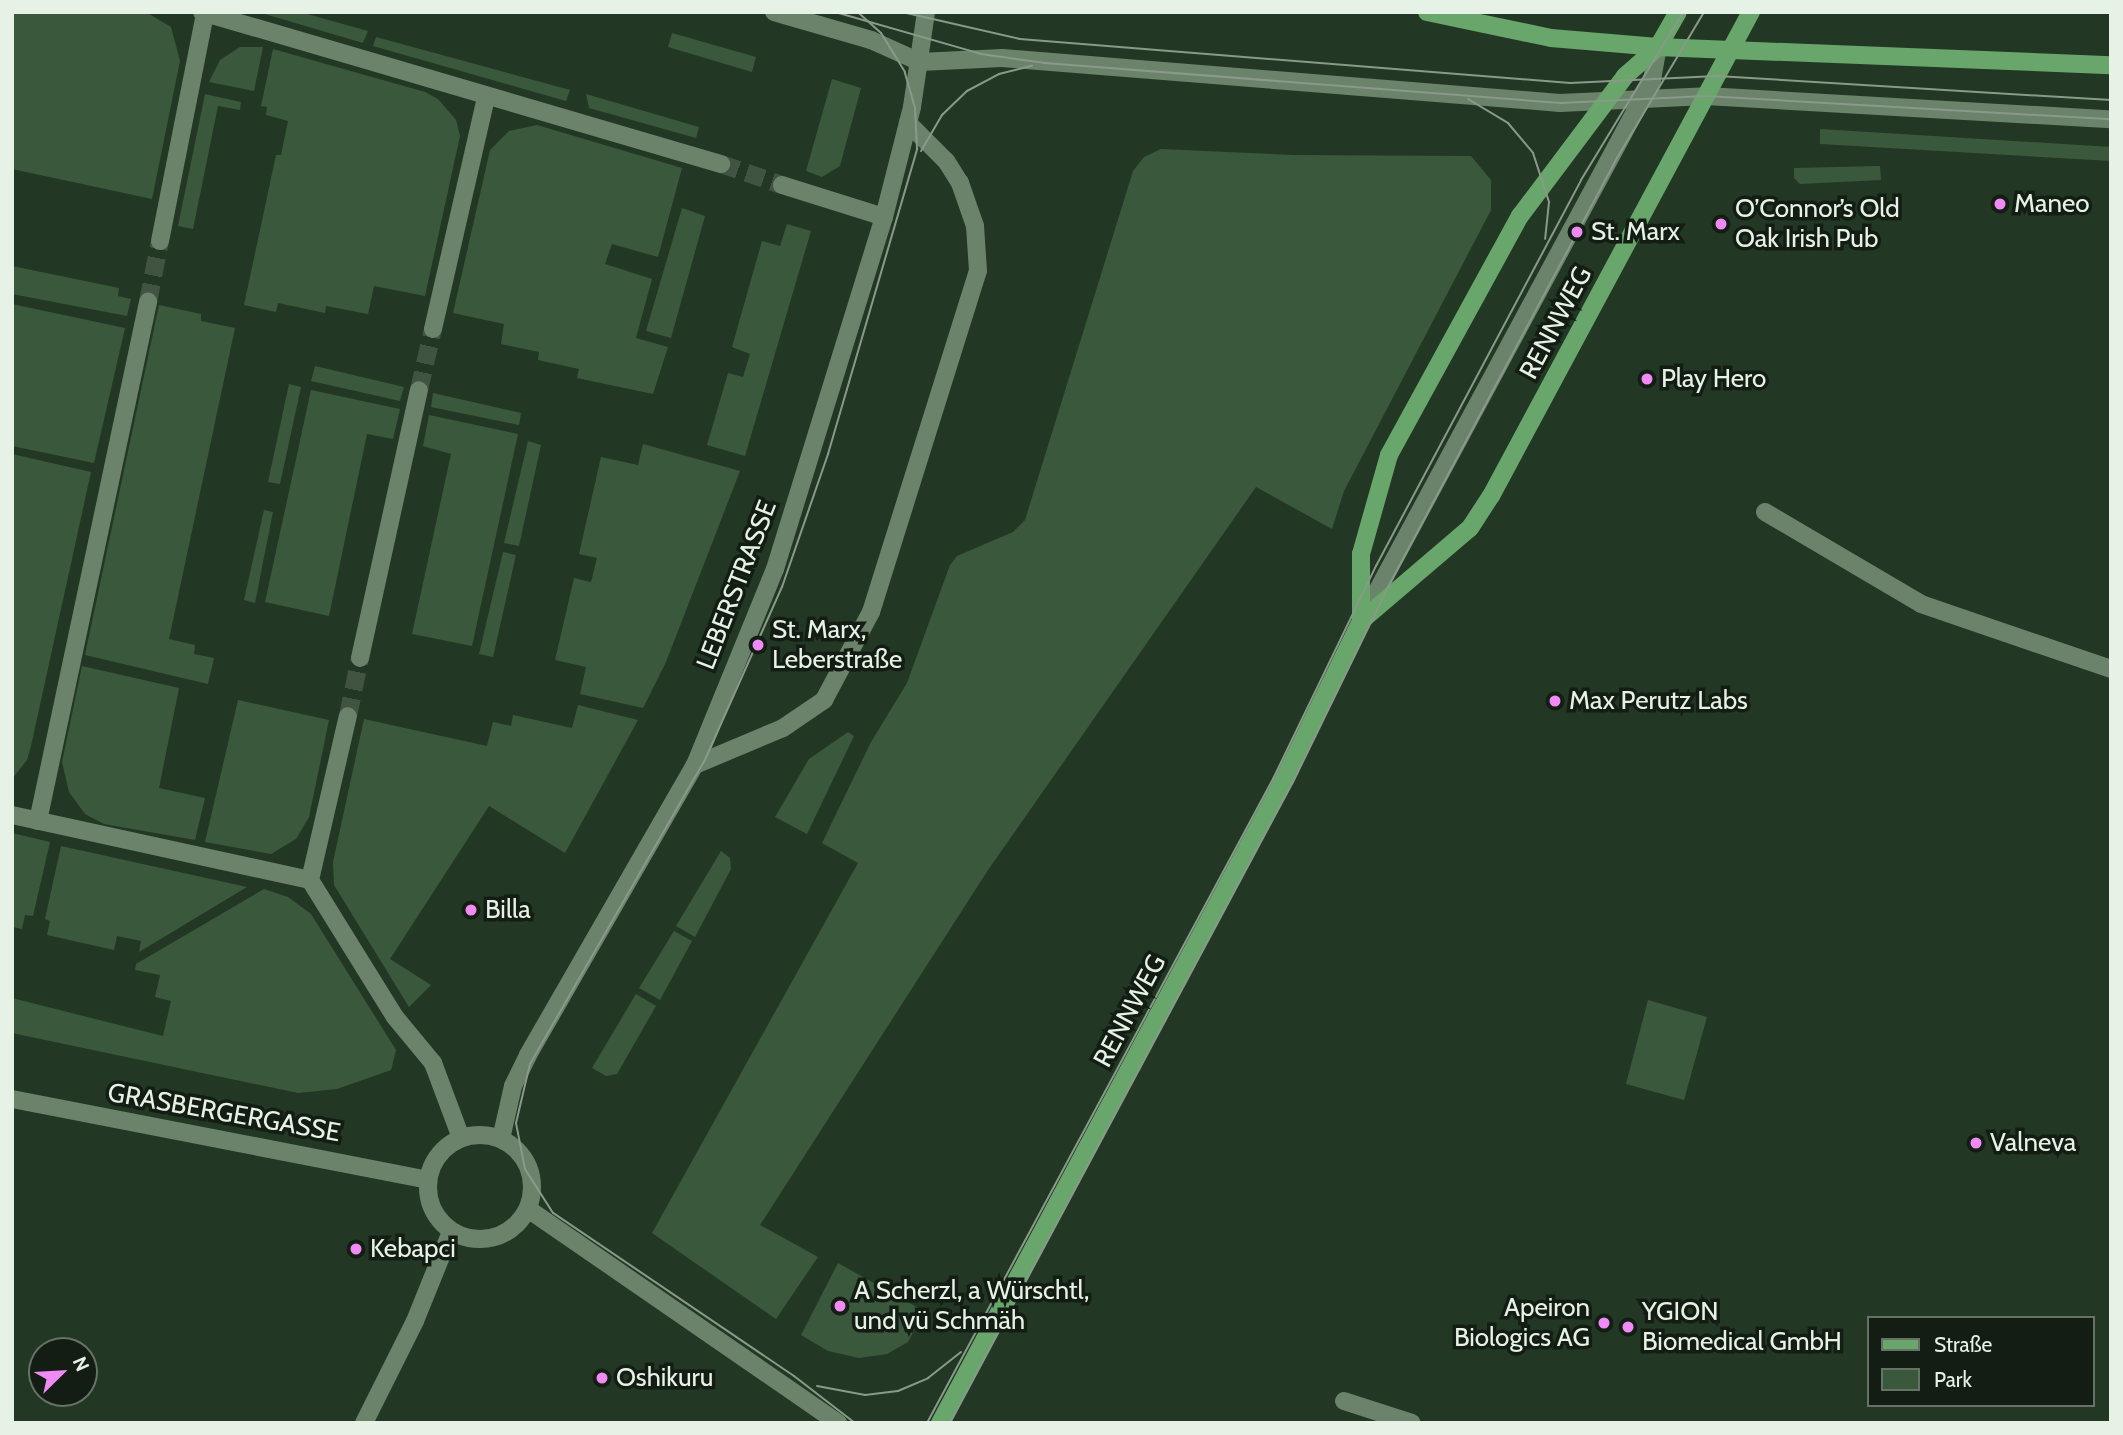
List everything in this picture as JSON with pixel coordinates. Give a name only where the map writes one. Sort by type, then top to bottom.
[{"type":"main road","points":[[1427,12],[1551,38],[1658,47],[2111,65]]},
{"type":"main road","name":"RENNWEG","points":[[1361,621],[1362,554],[1389,455],[1520,216],[1625,76],[1658,47],[1678,12]]},
{"type":"main road","name":"RENNWEG","points":[[940,1423],[1282,783],[1361,621],[1470,528],[1547,397],[1751,12]]},
{"type":"street","points":[[774,12],[871,40],[920,62],[1002,58],[1603,103],[1706,96],[2111,119]]},
{"type":"street","name":"LEBERSTRASSE","points":[[501,1139],[513,1086],[527,1055],[695,765],[775,569],[884,217],[908,123],[926,12]]},
{"type":"street","points":[[160,241],[204,13],[721,164]]},
{"type":"street","points":[[1361,621],[1652,80],[1658,47]]},
{"type":"street","points":[[433,329],[485,97]]},
{"type":"street","points":[[695,765],[783,728],[824,700],[872,612],[978,271],[975,226],[960,183],[946,161],[908,123]]},
{"type":"street","points":[[782,185],[884,217]]},
{"type":"street","points":[[38,821],[148,302]]},
{"type":"street","points":[[360,658],[419,390]]},
{"type":"street","points":[[1765,512],[1921,604],[2111,669]]},
{"type":"street","points":[[348,716],[310,880],[395,1017],[433,1063],[461,1138]]},
{"type":"street","points":[[12,815],[310,880]]},
{"type":"street","name":"GRASBERGERGASSE","points":[[12,1099],[427,1180]]},
{"type":"street","points":[[461,1138],[501,1139],[518,1151],[529,1169],[532,1189],[528,1209],[502,1236],[484,1240],[451,1232],[431,1209],[427,1180],[439,1154],[461,1138]]},
{"type":"street","points":[[528,1209],[838,1423]]},
{"type":"street","points":[[364,1423],[415,1321],[451,1232]]},
{"type":"street","points":[[1344,1401],[1412,1423]]},
{"type":"green space","points":[[12,12],[146,12],[171,27],[180,61],[152,199],[12,169]]},
{"type":"green space","points":[[258,12],[300,12],[368,31],[363,43]]},
{"type":"green space","points":[[672,33],[756,57],[752,72],[668,47]]},
{"type":"green space","points":[[376,37],[570,90],[566,101],[373,46]]},
{"type":"green space","points":[[240,47],[263,47],[254,91],[209,82],[220,60]]},
{"type":"green space","points":[[273,49],[425,92],[438,99],[456,120],[460,136],[425,296],[374,286],[368,314],[326,306],[325,313],[278,303],[276,312],[244,305],[276,155],[281,155],[288,121],[266,115],[267,107],[261,106]]},
{"type":"green space","points":[[832,79],[861,88],[840,166],[822,177],[806,171]]},
{"type":"green space","points":[[205,94],[241,102],[240,110],[218,106],[193,229],[178,226]]},
{"type":"green space","points":[[586,94],[699,127],[696,138],[589,108]]},
{"type":"green space","points":[[537,125],[682,168],[658,257],[612,244],[605,264],[652,279],[636,338],[668,347],[653,394],[577,378],[579,369],[538,360],[539,352],[501,344],[504,324],[453,313],[490,150],[509,131]]},
{"type":"green space","points":[[1820,129],[2111,147],[2111,161],[1820,144]]},
{"type":"green space","points":[[1161,149],[1293,155],[1471,156],[1491,180],[1491,210],[1344,491],[1332,529],[1256,487],[988,870],[760,1225],[818,1257],[776,1319],[652,1233],[858,863],[822,843],[871,742],[907,683],[950,565],[957,556],[1013,532],[1025,520],[1133,171],[1144,157]]},
{"type":"green space","points":[[1880,166],[1881,180],[1800,184],[1794,178],[1794,168]]},
{"type":"green space","points":[[682,208],[705,216],[671,338],[646,331]]},
{"type":"green space","points":[[787,224],[811,231],[745,456],[707,445],[728,373],[743,377],[750,354],[732,347],[762,241],[780,246]]},
{"type":"green space","points":[[12,266],[119,288],[118,296],[131,299],[127,316],[12,294]]},
{"type":"green space","points":[[12,304],[125,328],[94,463],[12,446]]},
{"type":"green space","points":[[159,305],[201,314],[201,321],[235,328],[169,639],[195,645],[194,654],[214,658],[208,684],[85,655]]},
{"type":"green space","points":[[315,366],[404,387],[400,401],[311,381]]},
{"type":"green space","points":[[289,384],[301,387],[280,484],[268,482]]},
{"type":"green space","points":[[311,390],[400,409],[393,439],[367,434],[329,616],[265,602]]},
{"type":"green space","points":[[433,393],[521,413],[519,425],[431,407]]},
{"type":"green space","points":[[429,415],[518,434],[472,646],[412,634],[451,454],[423,446]]},
{"type":"green space","points":[[528,441],[541,445],[519,546],[504,543]]},
{"type":"green space","points":[[643,444],[740,471],[666,662],[643,708],[580,694],[586,667],[555,660],[574,578],[591,582],[597,558],[579,554],[601,457],[638,465]]},
{"type":"green space","points":[[12,454],[91,472],[31,746],[27,760],[12,779]]},
{"type":"green space","points":[[264,510],[273,512],[255,603],[244,600]]},
{"type":"green space","points":[[503,552],[516,555],[493,657],[479,654]]},
{"type":"green space","points":[[82,666],[179,688],[159,788],[205,798],[195,840],[104,824],[85,814],[69,792],[62,762]]},
{"type":"green space","points":[[238,700],[329,720],[309,817],[296,839],[271,854],[205,842]]},
{"type":"green space","points":[[578,705],[638,720],[565,853],[489,806],[390,959],[431,985],[409,1007],[334,885],[333,862],[364,719],[487,746],[493,722],[511,726],[513,715],[572,728]]},
{"type":"green space","points":[[848,732],[854,736],[807,834],[775,817],[809,759]]},
{"type":"green space","points":[[12,833],[50,842],[33,916],[25,915],[22,929],[12,927]]},
{"type":"green space","points":[[61,846],[247,887],[139,952],[141,941],[117,936],[114,950],[47,935],[50,921],[45,919]]},
{"type":"green space","points":[[721,851],[730,858],[731,869],[695,937],[676,926]]},
{"type":"green space","points":[[264,889],[288,897],[311,914],[396,1050],[391,1070],[337,1089],[298,1093],[12,1033],[12,998],[163,1036],[171,1001],[155,997],[160,975],[135,970],[136,964]]},
{"type":"green space","points":[[674,931],[692,941],[660,1000],[639,988]]},
{"type":"green space","points":[[636,994],[656,1006],[617,1074],[606,1076],[592,1068]]},
{"type":"green space","points":[[1648,1000],[1707,1017],[1684,1100],[1626,1084]]},
{"type":"green space","points":[[838,1263],[924,1311],[908,1342],[887,1354],[859,1358],[828,1351],[801,1335]]},
{"type":"tunnel","points":[[721,164],[782,185]]},
{"type":"tunnel","points":[[148,302],[160,241]]},
{"type":"tunnel","points":[[419,390],[433,329]]},
{"type":"tunnel","points":[[348,716],[360,658]]},
{"type":"tram line","points":[[835,12],[981,54],[1045,63],[1560,103],[1706,96],[2111,119]]},
{"type":"tram line","points":[[855,1423],[794,1376],[553,1213],[525,1169],[516,1123],[530,1064],[704,762],[782,587],[828,454],[917,149],[915,108],[905,72],[881,33],[858,12]]},
{"type":"tram line","points":[[902,12],[1020,39],[1570,83],[1717,76],[2111,100]]},
{"type":"tram line","points":[[927,1423],[1273,779],[1376,566],[1581,180],[1683,12]]},
{"type":"tram line","points":[[950,1423],[1293,782],[1388,587],[1617,158],[1704,12]]},
{"type":"tram line","points":[[921,151],[942,115],[967,91],[999,74],[1032,66]]},
{"type":"tram line","points":[[1468,99],[1508,123],[1533,153],[1549,202],[1545,239]]},
{"type":"tram line","points":[[817,1386],[865,1395],[898,1391],[928,1378],[961,1352]]},
{"type":"place","name":"Maneo","points":[[2000,204]]},
{"type":"place","name":"O’Connor’s Old Oak Irish Pub","points":[[1721,224]]},
{"type":"place","name":"St. Marx","points":[[1577,232]]},
{"type":"place","name":"Play Hero","points":[[1647,379]]},
{"type":"place","name":"St. Marx, Leberstraße","points":[[758,645]]},
{"type":"place","name":"Max Perutz Labs","points":[[1555,701]]},
{"type":"place","name":"Billa","points":[[471,910]]},
{"type":"place","name":"Valneva","points":[[1976,1143]]},
{"type":"place","name":"Kebapci","points":[[356,1249]]},
{"type":"place","name":"A Scherzl, a Würschtl, und vü Schmäh","points":[[840,1306]]},
{"type":"place","name":"Apeiron Biologics AG","points":[[1604,1323]]},
{"type":"place","name":"YGION Biomedical GmbH","points":[[1628,1327]]},
{"type":"place","name":"Oshikuru","points":[[602,1378]]}]
